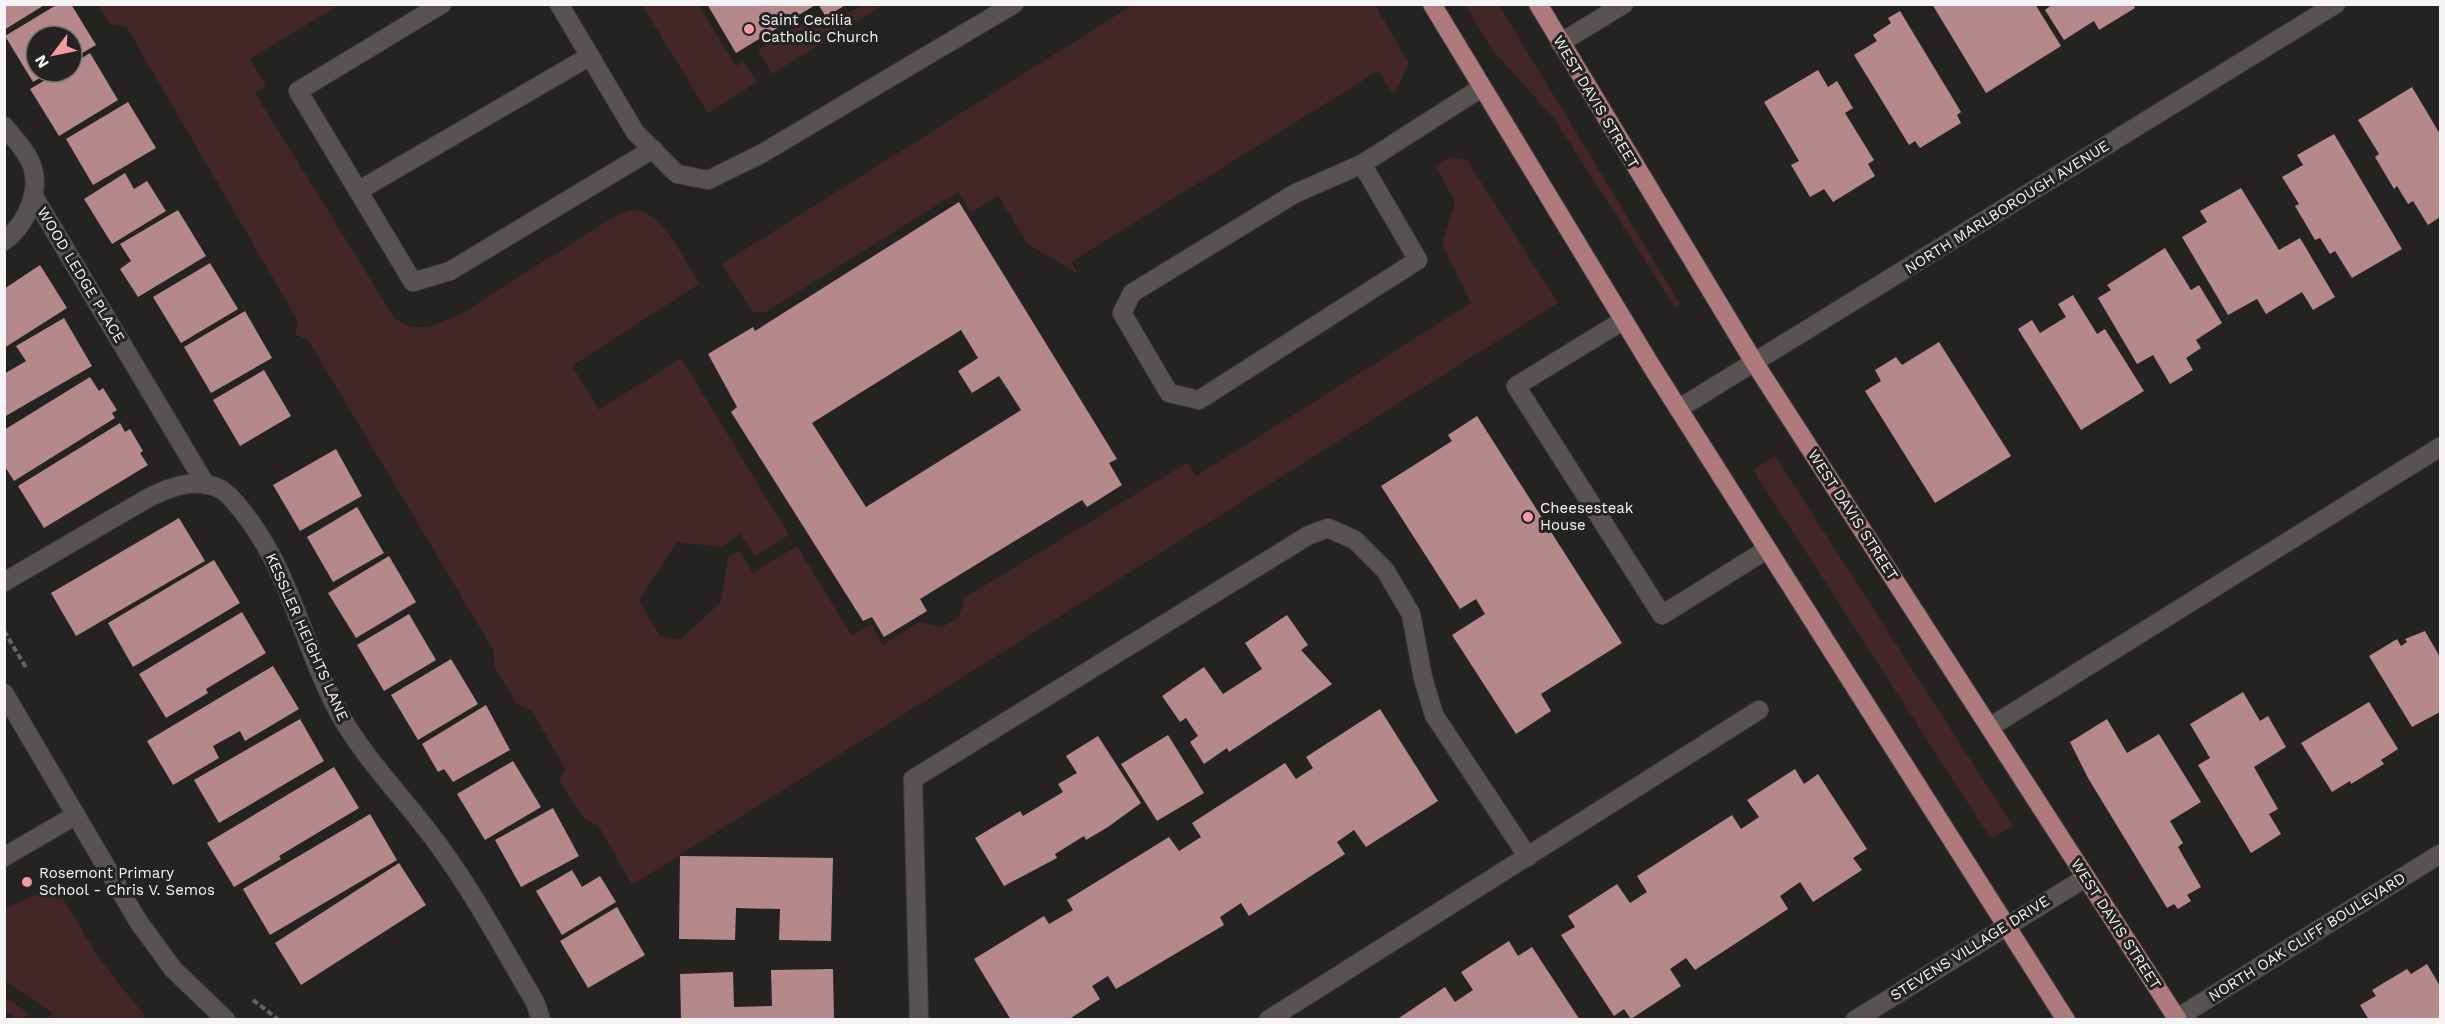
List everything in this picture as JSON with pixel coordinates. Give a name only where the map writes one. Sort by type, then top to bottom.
[{"type":"main road","points":[[1432,4],[1480,88],[1678,409],[2066,1020]]},
{"type":"main road","name":"WEST DAVIS STREET","points":[[1538,4],[1754,362],[2177,1019]]},
{"type":"street","points":[[442,4],[298,91],[413,282],[450,271],[653,149]]},
{"type":"street","points":[[559,4],[635,132],[677,174],[708,180],[761,154],[1014,4]]},
{"type":"street","points":[[1560,43],[1624,4]]},
{"type":"street","name":"NORTH MARLBOROUGH AVENUE","points":[[1678,409],[2336,4]]},
{"type":"street","points":[[358,191],[590,56]]},
{"type":"street","points":[[1362,164],[1418,260],[1199,400],[1169,393],[1122,314],[1132,293],[1294,194],[1362,164],[1480,88]]},
{"type":"street","points":[[4,126],[30,160],[34,172],[33,195],[26,218],[4,241]]},
{"type":"street","name":"WOOD LEDGE PLACE","points":[[33,195],[206,485]]},
{"type":"street","points":[[1624,320],[1516,386],[1662,615],[1766,550]]},
{"type":"street","points":[[1990,727],[2440,447]]},
{"type":"street","points":[[4,582],[148,498],[172,487],[190,484],[206,485]]},
{"type":"street","name":"KESSLER HEIGHTS LANE","points":[[206,485],[220,490],[236,502],[257,530],[279,570],[339,712],[370,762],[436,842],[461,877],[535,1002],[541,1020]]},
{"type":"street","points":[[919,1020],[913,779],[1310,535],[1328,528],[1355,540],[1384,570],[1412,614],[1424,678],[1434,715],[1528,857]]},
{"type":"street","points":[[4,693],[138,921],[173,969],[226,1020]]},
{"type":"street","points":[[1269,1020],[1759,710]]},
{"type":"street","points":[[4,857],[76,815]]},
{"type":"street","name":"NORTH OAK CLIFF BOULEVARD","points":[[2177,1019],[2440,854]]},
{"type":"street","name":"STEVENS VILLAGE DRIVE","points":[[1856,1020],[2085,878]]},
{"type":"path","points":[[4,631],[28,671]]},
{"type":"path","points":[[245,994],[279,1020]]},
{"type":"shaded area","points":[[1134,4],[1375,5],[1409,63],[1394,95],[1378,71],[1071,262],[1078,274],[1028,244],[998,196],[971,213],[958,192],[764,313],[752,311],[722,264]]},
{"type":"shaded area","points":[[98,5],[339,5],[250,59],[266,86],[255,93],[395,319],[411,327],[428,327],[461,314],[610,219],[630,210],[646,214],[656,220],[665,230],[681,252],[699,284],[572,366],[599,410],[681,358],[789,535],[755,556],[740,534],[722,547],[677,542],[639,600],[660,636],[680,640],[721,602],[728,557],[739,551],[753,573],[797,546],[852,636],[871,624],[883,645],[919,622],[942,627],[959,617],[964,598],[1187,463],[1196,476],[1471,303],[1442,244],[1455,202],[1436,167],[1450,157],[1467,160],[1558,303],[632,885],[598,825],[584,819],[559,781],[565,769],[532,711],[517,704],[494,667],[494,651],[308,340],[295,334],[298,321],[126,26],[110,24]]},
{"type":"shaded area","points":[[642,5],[698,5],[736,66],[744,62],[757,82],[708,113]]},
{"type":"shaded area","points":[[862,5],[883,5],[772,74],[758,50],[815,15],[823,29]]},
{"type":"shaded area","points":[[1465,5],[1499,5],[1680,304],[1675,307],[1555,120],[1491,48]]},
{"type":"shaded area","points":[[1775,456],[2013,826],[1991,839],[1753,470]]},
{"type":"shaded area","name":"Rosemont Primary School - Chris V. Semos","points":[[55,886],[99,958],[147,1019],[48,1019],[52,1012],[5,981],[5,909]]},
{"type":"shaded area","points":[[5,997],[28,1013],[23,1019],[17,1019],[5,1011]]},
{"type":"building","points":[[4,4],[46,4],[4,30]]},
{"type":"building","points":[[58,4],[71,4],[83,24],[25,24]]},
{"type":"building","name":"Saint Cecilia Catholic Church","points":[[707,4],[817,4],[736,53]]},
{"type":"building","name":"Saint Cecilia Catholic Church","points":[[818,4],[847,4],[826,17]]},
{"type":"building","points":[[1932,4],[2035,4],[2061,46],[1986,93]]},
{"type":"building","points":[[2053,4],[2133,4],[2135,8],[2099,30],[2094,21],[2064,40],[2045,10]]},
{"type":"building","points":[[1900,11],[1961,112],[1957,115],[1961,123],[1920,148],[1915,141],[1909,145],[1854,55],[1877,41],[1873,35],[1891,23],[1888,18]]},
{"type":"building","points":[[24,25],[24,67],[5,36]]},
{"type":"building","points":[[84,25],[96,45],[84,52]]},
{"type":"building","points":[[90,53],[118,100],[59,136],[30,89],[39,84],[84,84],[84,57]]},
{"type":"building","points":[[1818,70],[1828,87],[1837,81],[1853,108],[1845,113],[1874,160],[1868,164],[1875,176],[1833,202],[1824,189],[1810,197],[1791,165],[1799,161],[1764,102]]},
{"type":"building","points":[[2412,87],[2440,134],[2440,217],[2428,225],[2413,201],[2408,204],[2397,186],[2394,189],[2375,157],[2379,154],[2358,120]]},
{"type":"building","points":[[128,102],[156,148],[93,185],[66,139]]},
{"type":"building","points":[[2334,134],[2402,249],[2352,278],[2335,251],[2330,254],[2320,238],[2315,240],[2295,206],[2299,204],[2282,177],[2303,165],[2297,155]]},
{"type":"building","points":[[125,173],[134,189],[147,181],[166,211],[112,244],[84,199]]},
{"type":"building","points":[[2241,188],[2279,250],[2300,238],[2335,297],[2313,310],[2302,292],[2266,314],[2257,299],[2228,315],[2182,237],[2207,222],[2200,211]]},
{"type":"building","points":[[959,202],[1117,459],[1109,463],[1122,485],[1087,507],[1082,500],[920,599],[927,611],[884,637],[872,617],[863,621],[731,412],[737,407],[708,354],[753,327],[755,331]],"holes":[[[961,330],[978,358],[958,371],[972,393],[999,376],[1021,410],[866,507],[812,423]]]},
{"type":"building","points":[[178,210],[206,256],[138,297],[120,269],[131,261],[120,244]]},
{"type":"building","points":[[2165,248],[2191,290],[2199,285],[2222,323],[2196,340],[2201,348],[2186,358],[2193,370],[2170,384],[2153,355],[2137,364],[2098,298],[2111,290],[2107,285]]},
{"type":"building","points":[[210,263],[238,309],[181,343],[153,297]]},
{"type":"building","points":[[40,265],[67,308],[4,348],[4,289]]},
{"type":"building","points":[[2073,295],[2097,334],[2105,329],[2144,391],[2081,430],[2018,329],[2032,320],[2040,333],[2066,317],[2058,304]]},
{"type":"building","points":[[245,311],[272,358],[211,393],[184,347]]},
{"type":"building","points":[[64,318],[92,366],[4,417],[4,374],[26,361],[16,346]]},
{"type":"building","points":[[1939,342],[2011,456],[1935,503],[1865,391],[1881,381],[1875,370],[1896,357],[1902,365]]},
{"type":"building","points":[[264,370],[291,416],[240,446],[213,400]]},
{"type":"building","points":[[90,377],[99,391],[103,388],[117,410],[112,413],[115,418],[14,481],[4,465],[4,430]]},
{"type":"building","points":[[1477,416],[1622,643],[1541,694],[1551,711],[1516,734],[1452,635],[1485,614],[1476,599],[1460,609],[1381,486],[1452,441],[1448,435]]},
{"type":"building","points":[[120,423],[125,432],[130,429],[148,465],[44,528],[18,486]]},
{"type":"building","points":[[336,449],[362,496],[300,531],[273,485]]},
{"type":"building","points":[[357,507],[384,553],[333,582],[307,537]]},
{"type":"building","points":[[179,518],[205,561],[76,636],[51,593]]},
{"type":"building","points":[[389,556],[416,602],[356,638],[328,593]]},
{"type":"building","points":[[214,560],[240,603],[133,667],[108,623]]},
{"type":"building","points":[[242,612],[266,653],[206,689],[208,693],[166,718],[139,674]]},
{"type":"building","points":[[409,614],[436,660],[384,691],[357,645]]},
{"type":"building","points":[[1287,615],[1308,645],[1301,650],[1332,684],[1229,752],[1227,748],[1204,764],[1190,742],[1198,736],[1186,718],[1180,722],[1162,696],[1204,667],[1223,694],[1262,669],[1245,643]]},
{"type":"building","points":[[2425,631],[2440,657],[2440,712],[2412,727],[2369,656],[2397,639],[2401,646],[2407,642],[2405,639]]},
{"type":"building","points":[[451,659],[478,704],[418,740],[391,695]]},
{"type":"building","points":[[273,666],[299,709],[245,741],[240,731],[213,746],[219,758],[173,785],[147,741]]},
{"type":"building","points":[[2243,692],[2260,721],[2268,716],[2286,747],[2254,767],[2278,809],[2269,814],[2281,834],[2251,853],[2198,765],[2210,758],[2190,724]]},
{"type":"building","points":[[2369,702],[2398,749],[2381,760],[2384,764],[2351,784],[2350,781],[2332,792],[2301,743]]},
{"type":"building","points":[[486,705],[510,750],[453,782],[444,769],[438,772],[422,744]]},
{"type":"building","points":[[1380,709],[1438,801],[1366,847],[1354,830],[1337,842],[1345,854],[1249,916],[1241,903],[1220,917],[1224,925],[1116,989],[1108,976],[1092,986],[1100,999],[1068,1020],[1011,1020],[974,959],[1044,916],[1049,924],[1073,910],[1067,900],[1169,837],[1179,851],[1201,837],[1192,823],[1285,763],[1296,779],[1313,768],[1306,757]]},
{"type":"building","points":[[300,719],[324,761],[219,823],[194,780]]},
{"type":"building","points":[[2107,719],[2127,753],[2159,734],[2201,802],[2170,821],[2183,843],[2178,847],[2201,887],[2187,895],[2191,901],[2178,909],[2174,904],[2167,908],[2088,778],[2070,742]]},
{"type":"building","points":[[1168,735],[1204,793],[1157,821],[1121,764]]},
{"type":"building","points":[[1098,736],[1141,803],[1108,827],[1086,840],[1084,836],[1055,854],[1057,858],[1004,886],[975,838],[1020,811],[1023,816],[1063,792],[1058,784],[1077,773],[1066,756]]},
{"type":"building","points":[[513,761],[541,807],[485,840],[457,794]]},
{"type":"building","points":[[334,767],[359,808],[279,856],[281,859],[234,887],[207,843]]},
{"type":"building","points":[[1795,769],[1804,784],[1818,774],[1867,849],[1853,858],[1862,870],[1813,902],[1800,882],[1780,896],[1788,909],[1695,970],[1686,958],[1670,969],[1681,986],[1631,1019],[1624,1009],[1614,1016],[1561,935],[1575,927],[1568,916],[1617,884],[1630,903],[1647,892],[1637,876],[1732,815],[1741,829],[1759,817],[1747,800]]},
{"type":"building","points":[[553,808],[579,856],[521,887],[495,840]]},
{"type":"building","points":[[370,814],[397,860],[270,935],[243,889]]},
{"type":"building","points":[[680,856],[833,858],[831,941],[779,940],[780,909],[736,908],[735,940],[679,939]]},
{"type":"building","points":[[399,863],[426,905],[301,985],[275,943]]},
{"type":"building","points":[[572,870],[582,887],[600,876],[616,902],[562,935],[536,891]]},
{"type":"building","points":[[617,907],[645,955],[588,988],[560,941]]},
{"type":"building","points":[[1509,941],[1518,956],[1532,947],[1580,1020],[1396,1020],[1445,987],[1455,1002],[1473,990],[1461,972]]},
{"type":"building","points":[[2427,964],[2440,986],[2440,1020],[2369,1020],[2360,1005],[2376,996],[2372,990],[2407,969],[2411,974]]},
{"type":"building","points":[[833,969],[834,1020],[681,1020],[680,974],[733,972],[734,1007],[772,1006],[771,970]]},
{"type":"place","name":"Saint Cecilia Catholic Church","points":[[749,29]]},
{"type":"place","name":"Cheesesteak House","points":[[1528,517]]},
{"type":"place","name":"Rosemont Primary School - Chris V. Semos","points":[[27,882]]}]
